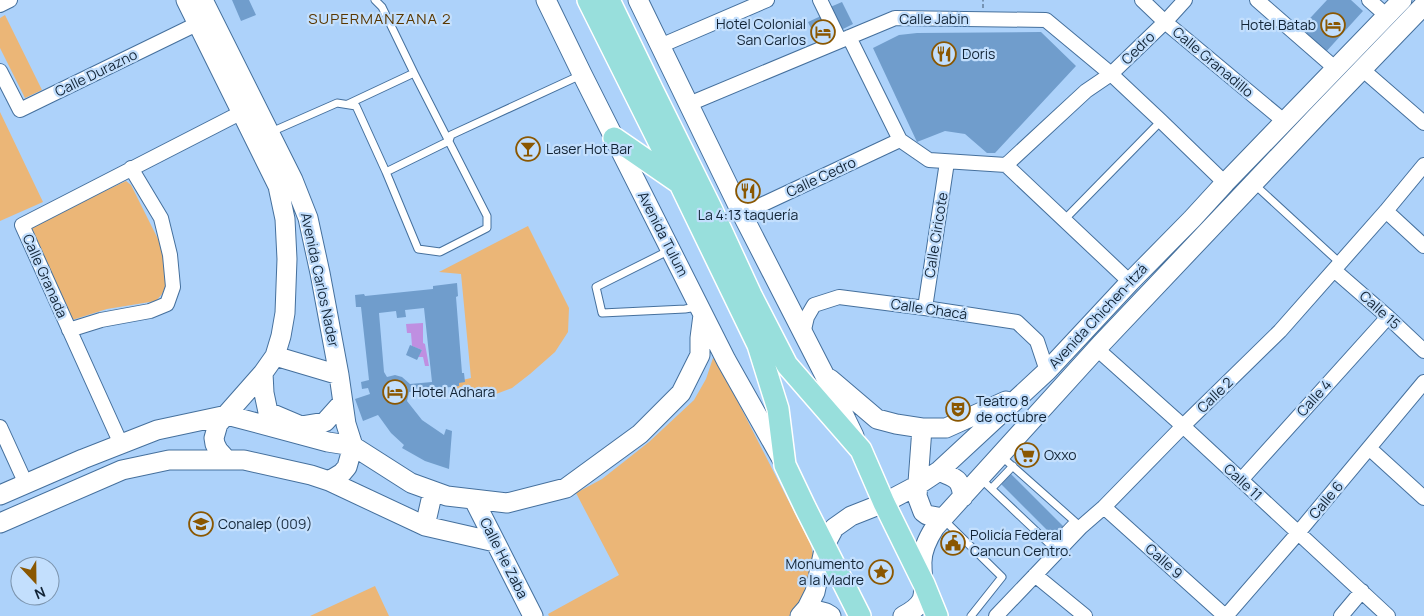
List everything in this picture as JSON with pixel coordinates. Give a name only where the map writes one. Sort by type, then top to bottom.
[{"type":"main road","name":"Avenida Tulum","points":[[588,0],[758,345],[778,409],[785,465],[860,616]]},
{"type":"main road","points":[[609,0],[710,206],[751,295],[788,365],[861,450],[884,503],[924,584],[936,616]]},
{"type":"main road","points":[[614,138],[680,184]]},
{"type":"street","points":[[0,5],[10,0]]},
{"type":"street","name":"Avenida Carlos Nader","points":[[186,0],[205,20],[262,136],[278,186],[285,220],[287,259],[281,336],[275,356],[264,373],[218,424],[214,438],[218,450],[227,460]]},
{"type":"street","name":"Avenida Carlos Nader","points":[[203,0],[205,20]]},
{"type":"street","name":"Avenida Tulum","points":[[546,0],[726,360],[785,465]]},
{"type":"street","points":[[638,0],[742,214],[861,450]]},
{"type":"street","points":[[660,46],[767,0]]},
{"type":"street","points":[[820,0],[900,140],[929,160],[1006,165],[1130,282]]},
{"type":"street","name":"Calle Granadillo","points":[[1142,0],[1165,22],[1285,122]]},
{"type":"street","name":"Cedro","points":[[1110,74],[1165,22],[1185,0]]},
{"type":"street","points":[[1257,0],[1336,69]]},
{"type":"street","points":[[1369,0],[1387,16]]},
{"type":"street","name":"Avenida Chichen-Itzá","points":[[803,612],[815,592],[825,545],[834,528],[851,516],[884,503],[918,485],[939,471],[1048,371],[1130,282],[1402,0]]},
{"type":"street","name":"Avenida Chichen-Itzá","points":[[903,616],[920,604],[924,594],[921,563],[929,536],[935,527],[963,497],[986,483],[1097,349],[1424,5]]},
{"type":"street","name":"Calle Jabin","points":[[844,39],[895,18],[1046,20],[1110,74],[1225,183]]},
{"type":"street","name":"Calle Durazno","points":[[0,71],[20,110],[205,20]]},
{"type":"street","points":[[688,104],[844,39]]},
{"type":"street","points":[[1364,40],[1379,52]]},
{"type":"street","points":[[1363,70],[1424,123]]},
{"type":"street","points":[[1006,165],[1086,91],[1110,74]]},
{"type":"street","name":"Calle Granada","points":[[121,444],[22,225],[249,109]]},
{"type":"street","name":"Avenida Carlos Nader","points":[[262,136],[293,180],[308,218],[339,375],[346,424],[353,446]]},
{"type":"street","name":"Calle Cedro","points":[[742,214],[900,140]]},
{"type":"street","name":"Calle Ciricote","points":[[925,308],[948,162]]},
{"type":"street","name":"Calle 2","points":[[996,616],[1035,575],[1054,548],[1077,524],[1104,507],[1280,331],[1424,164]]},
{"type":"street","name":"Calle Granada","points":[[69,330],[100,320],[150,311],[167,304],[174,287],[170,255],[161,218],[131,168]]},
{"type":"street","points":[[1386,210],[1424,246]]},
{"type":"street","points":[[1192,219],[1198,227],[1207,232]]},
{"type":"street","points":[[287,259],[317,256]]},
{"type":"street","name":"Calle 15","points":[[1337,266],[1424,351]]},
{"type":"street","name":"Calle Chacá","points":[[803,334],[807,318],[814,305],[839,297],[925,308],[1017,322],[1037,340],[1048,371]]},
{"type":"street","points":[[0,495],[157,430],[227,414],[328,442],[353,446],[411,484],[447,496],[507,503],[566,488],[640,434],[680,393],[700,355],[702,311]]},
{"type":"street","name":"Calle 4","points":[[1241,480],[1388,317]]},
{"type":"street","name":"Calle 11","points":[[1097,349],[1388,616]]},
{"type":"street","points":[[275,356],[339,375]]},
{"type":"street","points":[[264,373],[264,393],[268,412],[301,426],[325,422],[342,403]]},
{"type":"street","points":[[824,374],[877,419],[922,428],[946,428],[1021,394]]},
{"type":"street","name":"Calle 6","points":[[1225,616],[1298,533],[1424,382]]},
{"type":"street","points":[[0,427],[26,484]]},
{"type":"street","points":[[922,428],[917,496],[923,512],[927,515],[943,518]]},
{"type":"street","points":[[329,481],[342,473],[347,467],[353,446]]},
{"type":"street","points":[[1369,448],[1424,498]]},
{"type":"street","points":[[0,523],[122,470],[169,460],[244,460],[329,481],[425,526],[495,542]]},
{"type":"street","points":[[939,471],[958,481],[961,485],[963,497]]},
{"type":"street","points":[[425,526],[433,491]]},
{"type":"street","name":"Calle He Zaba","points":[[474,500],[533,616]]},
{"type":"street","name":"Calle 9","points":[[1104,507],[1225,616]]},
{"type":"street","points":[[1035,575],[1085,616]]},
{"type":"street","points":[[1341,616],[1362,591]]},
{"type":"street","points":[[803,612],[826,613],[831,616]]},
{"type":"lane","points":[[262,136],[337,103],[356,106],[418,249],[440,252],[487,228],[486,216],[382,7],[375,0]]},
{"type":"lane","points":[[348,104],[414,73]]},
{"type":"lane","points":[[386,172],[449,141],[451,135],[582,74]]},
{"type":"lane","points":[[1064,220],[1161,121]]},
{"type":"lane","points":[[1253,183],[1337,266]]},
{"type":"lane","points":[[670,250],[596,288],[602,313],[685,309],[702,311]]},
{"type":"lane","points":[[1007,460],[1077,524]]},
{"type":"lane","points":[[986,483],[1054,548]]},
{"type":"lane","points":[[943,518],[1002,577],[971,616]]},
{"type":"shaded area","points":[[5,15],[42,90],[25,98],[0,48],[0,18]]},
{"type":"shaded area","points":[[0,112],[43,202],[0,221]]},
{"type":"shaded area","points":[[126,181],[131,185],[159,241],[165,263],[167,283],[156,301],[107,309],[69,321],[28,227]]},
{"type":"shaded area","points":[[528,226],[569,308],[568,332],[555,352],[512,388],[488,397],[470,398],[454,395],[454,382],[471,378],[461,274],[439,272]]},
{"type":"shaded area","points":[[423,323],[423,343],[425,344],[429,366],[425,366],[423,357],[418,357],[422,350],[412,346],[411,333],[407,333],[406,324]]},
{"type":"shaded area","points":[[714,355],[810,543],[813,553],[812,572],[810,582],[801,600],[789,616],[549,616],[548,614],[619,575],[576,493],[602,479],[649,442],[694,400],[706,379]]},
{"type":"shaded area","points":[[375,586],[389,616],[310,616]]},
{"type":"building","points":[[232,0],[249,0],[256,15],[241,21]]},
{"type":"building","points":[[1327,0],[1351,0],[1363,11],[1324,54],[1299,30]]},
{"type":"building","points":[[842,2],[853,24],[839,31],[828,8]]},
{"type":"building","points":[[821,16],[830,35],[817,41],[808,22]]},
{"type":"building","points":[[1041,32],[1076,66],[995,153],[987,153],[965,134],[945,131],[917,142],[873,48],[899,35],[917,33]]},
{"type":"building","points":[[457,283],[458,296],[456,297],[462,373],[464,373],[465,382],[459,383],[459,386],[409,392],[407,401],[422,420],[444,435],[446,429],[452,431],[449,469],[425,461],[402,448],[404,445],[391,433],[378,415],[363,421],[355,399],[370,394],[368,388],[362,389],[361,382],[369,380],[361,307],[356,307],[355,295],[364,294],[365,296],[433,289],[433,286]],"holes":[[[424,308],[432,382],[410,384],[402,377],[395,375],[387,377],[384,372],[379,313],[396,311],[397,318],[406,317],[405,310]]]},
{"type":"building","points":[[410,345],[422,350],[417,360],[406,355]]},
{"type":"building","points":[[1011,474],[1064,527],[1054,537],[1001,484]]},
{"type":"place","name":"Hotel Batab","points":[[1333,25]]},
{"type":"place","name":"Hotel Colonial San Carlos","points":[[823,32]]},
{"type":"place","name":"Doris","points":[[944,54]]},
{"type":"place","name":"Laser Hot Bar","points":[[528,149]]},
{"type":"place","name":"La 4:13 taquería","points":[[748,191]]},
{"type":"place","name":"Hotel Adhara","points":[[395,392]]},
{"type":"place","name":"Teatro 8 de octubre","points":[[958,409]]},
{"type":"place","name":"Oxxo","points":[[1027,455]]},
{"type":"place","name":"Conalep (009)","points":[[201,524]]},
{"type":"place","name":"Policía Federal Cancun Centro.","points":[[953,543]]},
{"type":"place","name":"Monumento a la Madre","points":[[881,572]]},
{"type":"district","name":"SUPERMANZANA 2","points":[[380,19]]}]
